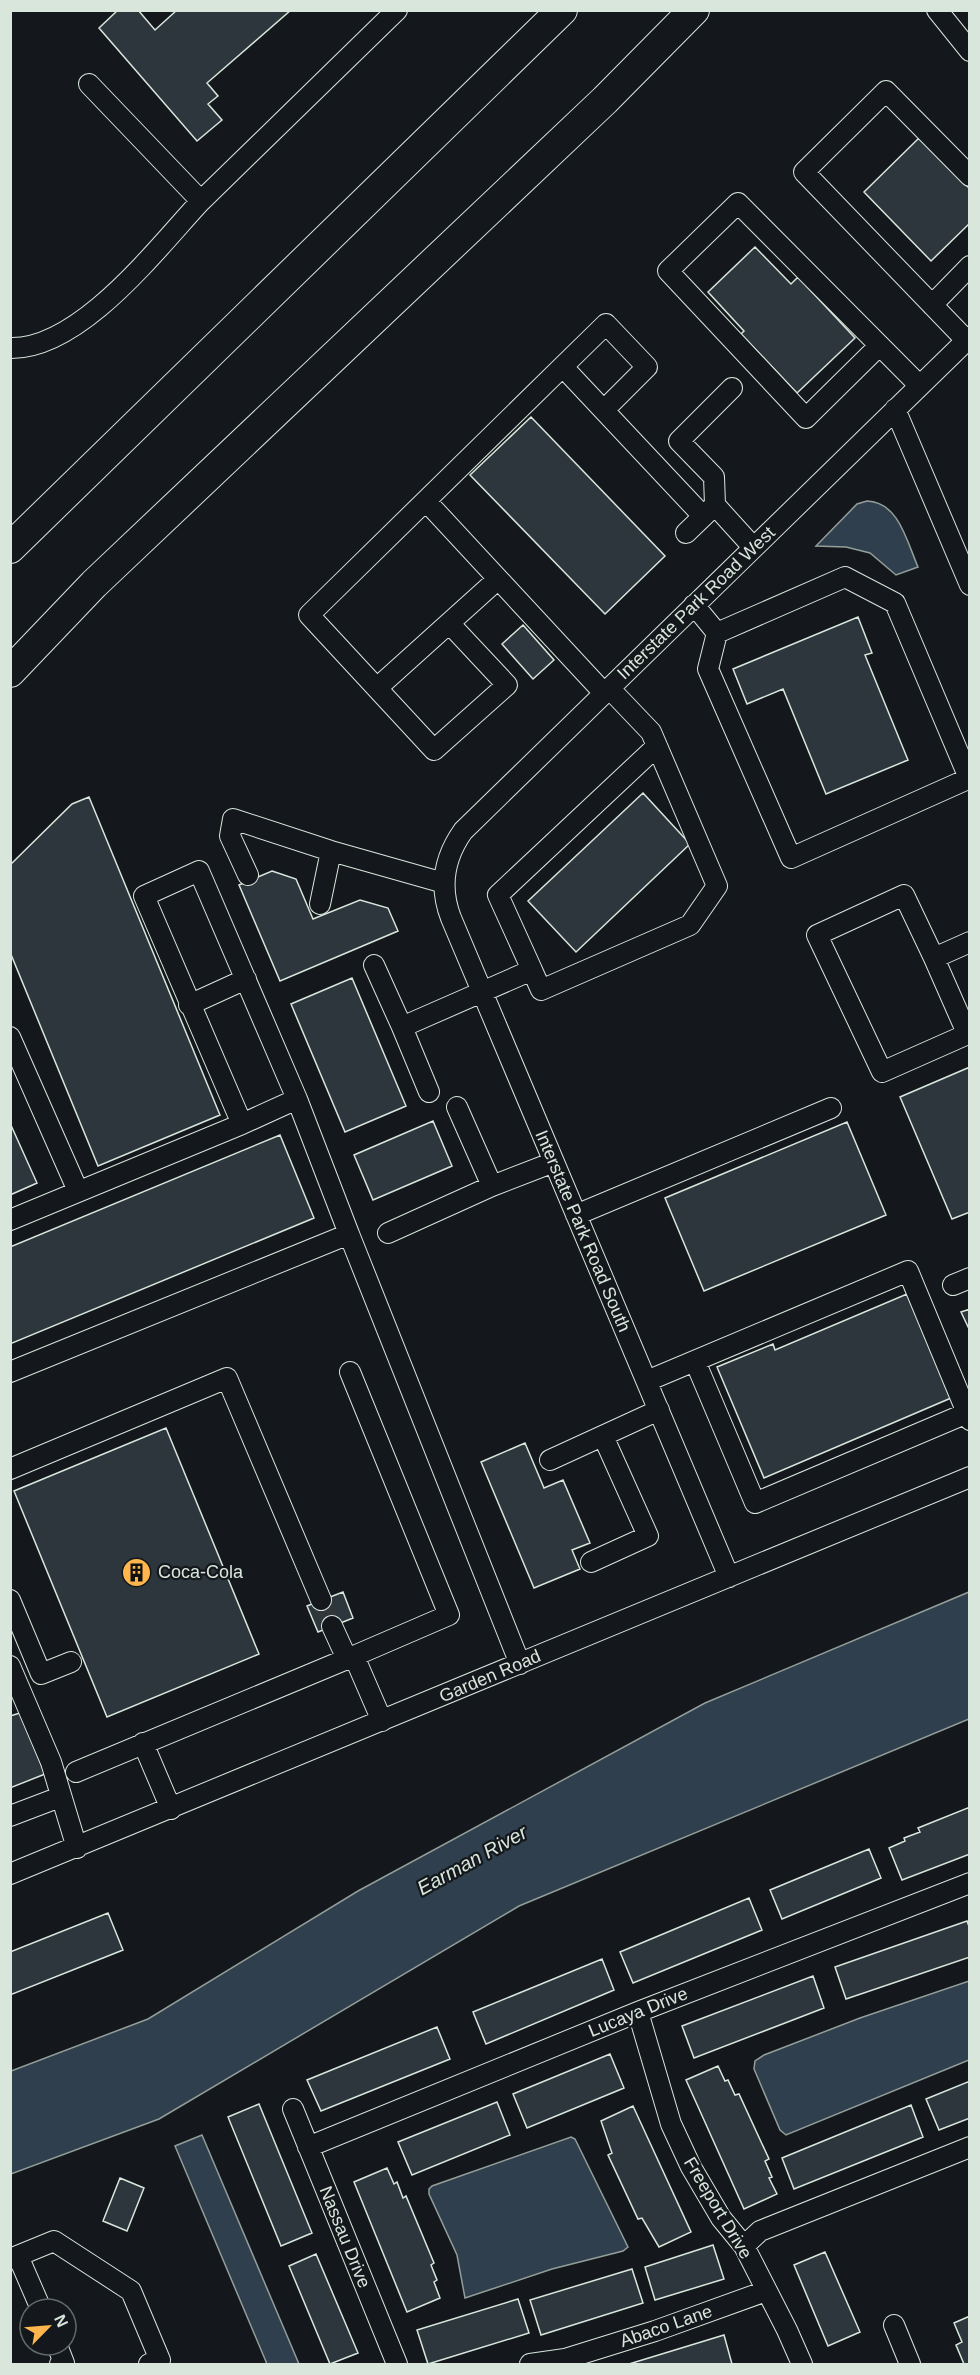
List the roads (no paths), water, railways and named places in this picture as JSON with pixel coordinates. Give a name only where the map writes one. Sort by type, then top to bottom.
[{"type":"highway","points":[[10,548],[562,10]]},
{"type":"highway","points":[[10,672],[94,584],[605,100],[694,10]]},
{"type":"street","points":[[10,348],[43,343],[102,306],[201,201],[397,10]]},
{"type":"street","points":[[938,10],[969,51]]},
{"type":"street","points":[[89,84],[201,201]]},
{"type":"street","points":[[968,338],[804,172],[886,91],[969,177]]},
{"type":"street","points":[[879,346],[806,418],[668,271],[738,203],[919,385]]},
{"type":"street","points":[[932,304],[969,266]]},
{"type":"street","points":[[449,623],[507,685],[434,750],[309,615],[606,324],[647,367],[604,410]]},
{"type":"street","name":"Interstate Park Road West","points":[[444,883],[449,855],[463,831],[968,338]]},
{"type":"street","points":[[563,367],[604,410],[709,511],[753,547]]},
{"type":"street","points":[[686,533],[709,511],[714,477],[679,441],[732,388]]},
{"type":"street","points":[[895,409],[969,585]]},
{"type":"street","points":[[426,501],[498,579],[651,732],[657,746],[717,886],[690,925],[541,990],[498,895],[657,746]]},
{"type":"street","points":[[845,577],[894,603],[969,778],[791,858],[708,669],[717,633],[845,577]]},
{"type":"street","points":[[377,688],[498,579]]},
{"type":"street","points":[[694,605],[717,633]]},
{"type":"street","points":[[248,875],[230,836],[233,819],[331,851],[444,883]]},
{"type":"street","points":[[320,904],[331,851]]},
{"type":"street","points":[[242,1124],[144,896],[200,871],[297,1099],[520,1664]]},
{"type":"street","name":"Interstate Park Road South","points":[[444,883],[446,906],[729,1577]]},
{"type":"street","points":[[904,895],[934,958],[968,1033],[882,1072],[817,935],[904,895]]},
{"type":"street","points":[[934,958],[969,942]]},
{"type":"street","points":[[374,965],[429,1092]]},
{"type":"street","points":[[402,1027],[532,970]]},
{"type":"street","points":[[189,1005],[246,979]]},
{"type":"street","points":[[10,1037],[78,1191]]},
{"type":"street","points":[[10,1220],[297,1099]]},
{"type":"street","points":[[458,1107],[492,1186]]},
{"type":"street","points":[[576,1215],[831,1108]]},
{"type":"street","points":[[388,1233],[492,1186],[554,1162]]},
{"type":"street","points":[[10,1372],[349,1234]]},
{"type":"street","points":[[647,1381],[908,1271],[968,1417],[755,1503],[695,1361]]},
{"type":"street","points":[[76,1772],[449,1615],[350,1372]]},
{"type":"street","points":[[10,1469],[227,1378],[321,1600]]},
{"type":"street","points":[[550,1460],[659,1410]]},
{"type":"street","points":[[591,1562],[648,1536],[603,1436]]},
{"type":"street","name":"Garden Road","points":[[10,1874],[969,1477]]},
{"type":"street","points":[[10,1600],[41,1674],[71,1662]]},
{"type":"street","points":[[332,1626],[351,1657],[382,1721]]},
{"type":"street","points":[[10,1666],[51,1762],[77,1848]]},
{"type":"street","points":[[143,1743],[171,1809]]},
{"type":"street","points":[[10,1816],[60,1797]]},
{"type":"street","name":"Lucaya Drive","points":[[308,2147],[638,2012],[969,1883]]},
{"type":"street","name":"Freeport Drive","points":[[638,2012],[671,2124],[691,2167],[721,2218],[744,2246],[802,2364]]},
{"type":"street","name":"Nassau Drive","points":[[292,2109],[397,2364]]},
{"type":"street","points":[[744,2246],[760,2231],[969,2147]]},
{"type":"street","points":[[35,2297],[14,2257],[54,2241],[131,2291],[160,2360],[149,2364]]},
{"type":"street","name":"Abaco Lane","points":[[530,2364],[565,2360],[655,2331],[766,2290]]},
{"type":"street","points":[[894,2325],[910,2364]]},
{"type":"water","points":[[867,501],[887,508],[894,516],[905,535],[918,567],[896,575],[870,553],[846,547],[816,546],[857,504]]},
{"type":"water","name":"Earman River","points":[[969,1592],[969,1719],[519,1906],[159,2119],[11,2174],[11,2071],[148,2019],[358,1891],[705,1703]]},
{"type":"water","points":[[969,1981],[969,2060],[786,2135],[780,2130],[754,2069],[755,2061],[764,2055],[860,2018]]},
{"type":"water","points":[[202,2135],[299,2364],[267,2364],[175,2146]]},
{"type":"water","points":[[571,2137],[575,2139],[628,2247],[623,2251],[552,2269],[465,2298],[457,2255],[429,2194],[429,2189]]},
{"type":"tunnel","points":[[321,1600],[332,1626]]},
{"type":"place","name":"Coca-Cola","points":[[137,1572]]}]
